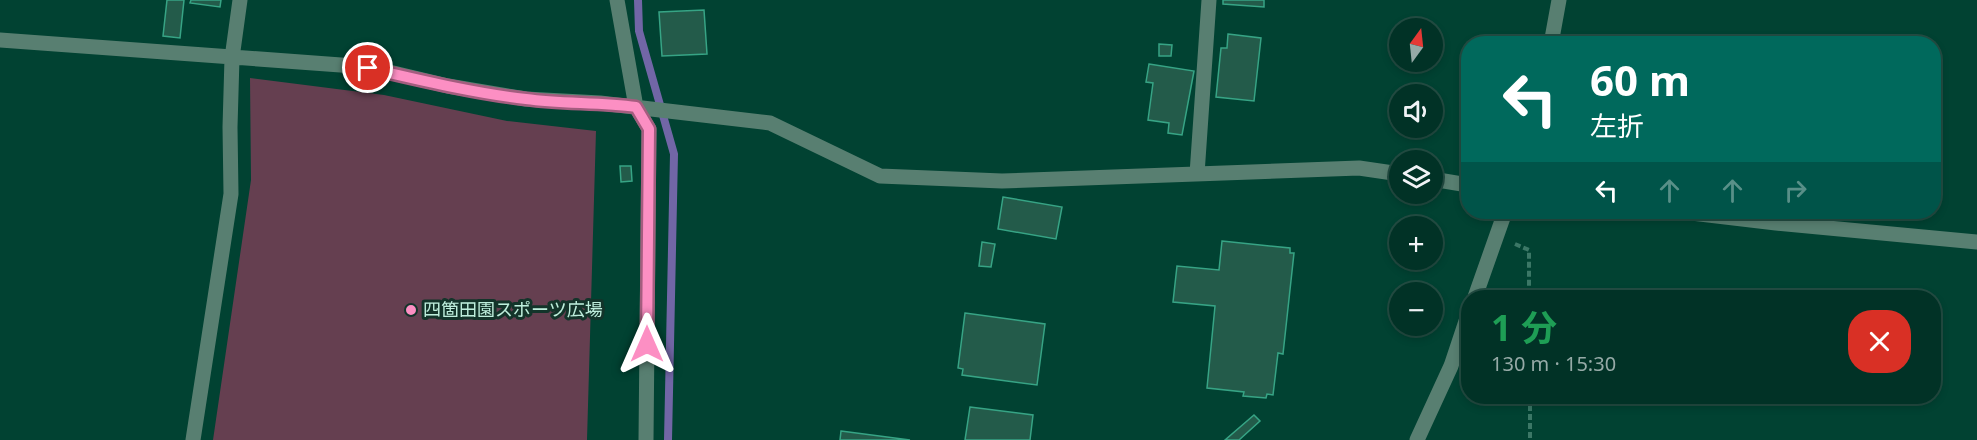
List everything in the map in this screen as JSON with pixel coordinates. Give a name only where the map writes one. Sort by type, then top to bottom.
[{"type":"street","points":[[193,440],[231,194],[232,58],[240,0]]},
{"type":"street","points":[[617,0],[649,129],[646,440]]},
{"type":"street","points":[[1197,174],[1209,0]]},
{"type":"street","points":[[1552,36],[1559,0]]},
{"type":"street","points":[[0,40],[368,68],[448,86],[526,99],[600,103],[770,123],[880,176],[1002,181],[1359,168],[1389,172]]},
{"type":"street","points":[[1443,181],[1461,184]]},
{"type":"street","points":[[1477,290],[1502,219]]},
{"type":"street","points":[[1742,219],[1977,242]]},
{"type":"street","points":[[1417,440],[1450,366],[1461,335]]},
{"type":"path","points":[[1496,236],[1529,250],[1529,290]]},
{"type":"path","points":[[1530,404],[1530,440]]},
{"type":"shaded area","name":"四箇田園スポーツ広場","points":[[250,78],[384,95],[507,121],[596,131],[587,440],[213,440],[251,180]]},
{"type":"building","points":[[167,0],[184,0],[180,38],[163,36]]},
{"type":"building","points":[[191,0],[221,0],[220,7],[190,3]]},
{"type":"building","points":[[1223,0],[1264,0],[1264,7],[1223,4]]},
{"type":"building","points":[[704,10],[707,54],[662,56],[659,12]]},
{"type":"building","points":[[1228,34],[1261,38],[1254,101],[1216,97],[1221,48],[1227,48]]},
{"type":"building","points":[[1159,44],[1172,45],[1171,56],[1159,56]]},
{"type":"building","points":[[1149,64],[1194,71],[1182,135],[1168,133],[1169,123],[1148,120],[1153,83],[1146,82]]},
{"type":"building","points":[[620,166],[631,166],[632,181],[621,182]]},
{"type":"building","points":[[1003,197],[1062,207],[1056,239],[998,229]]},
{"type":"building","points":[[1222,241],[1290,248],[1290,253],[1294,253],[1283,354],[1278,353],[1273,395],[1267,394],[1266,398],[1243,396],[1244,392],[1207,388],[1215,306],[1173,302],[1177,266],[1219,270]]},
{"type":"building","points":[[982,242],[995,244],[991,267],[979,266]]},
{"type":"building","points":[[965,313],[1045,324],[1037,385],[962,375],[963,369],[958,368]]},
{"type":"building","points":[[970,407],[1033,415],[1030,440],[965,440]]},
{"type":"building","points":[[1254,415],[1260,421],[1239,440],[1225,440]]},
{"type":"building","points":[[841,431],[910,440],[840,440]]},
{"type":"waterway","points":[[638,0],[639,31],[674,154],[668,440]]},
{"type":"place","name":"四箇田園スポーツ広場","points":[[411,310]]},
{"type":"route","points":[[368,68],[448,86],[526,99],[636,107],[649,129],[647,344]]}]
